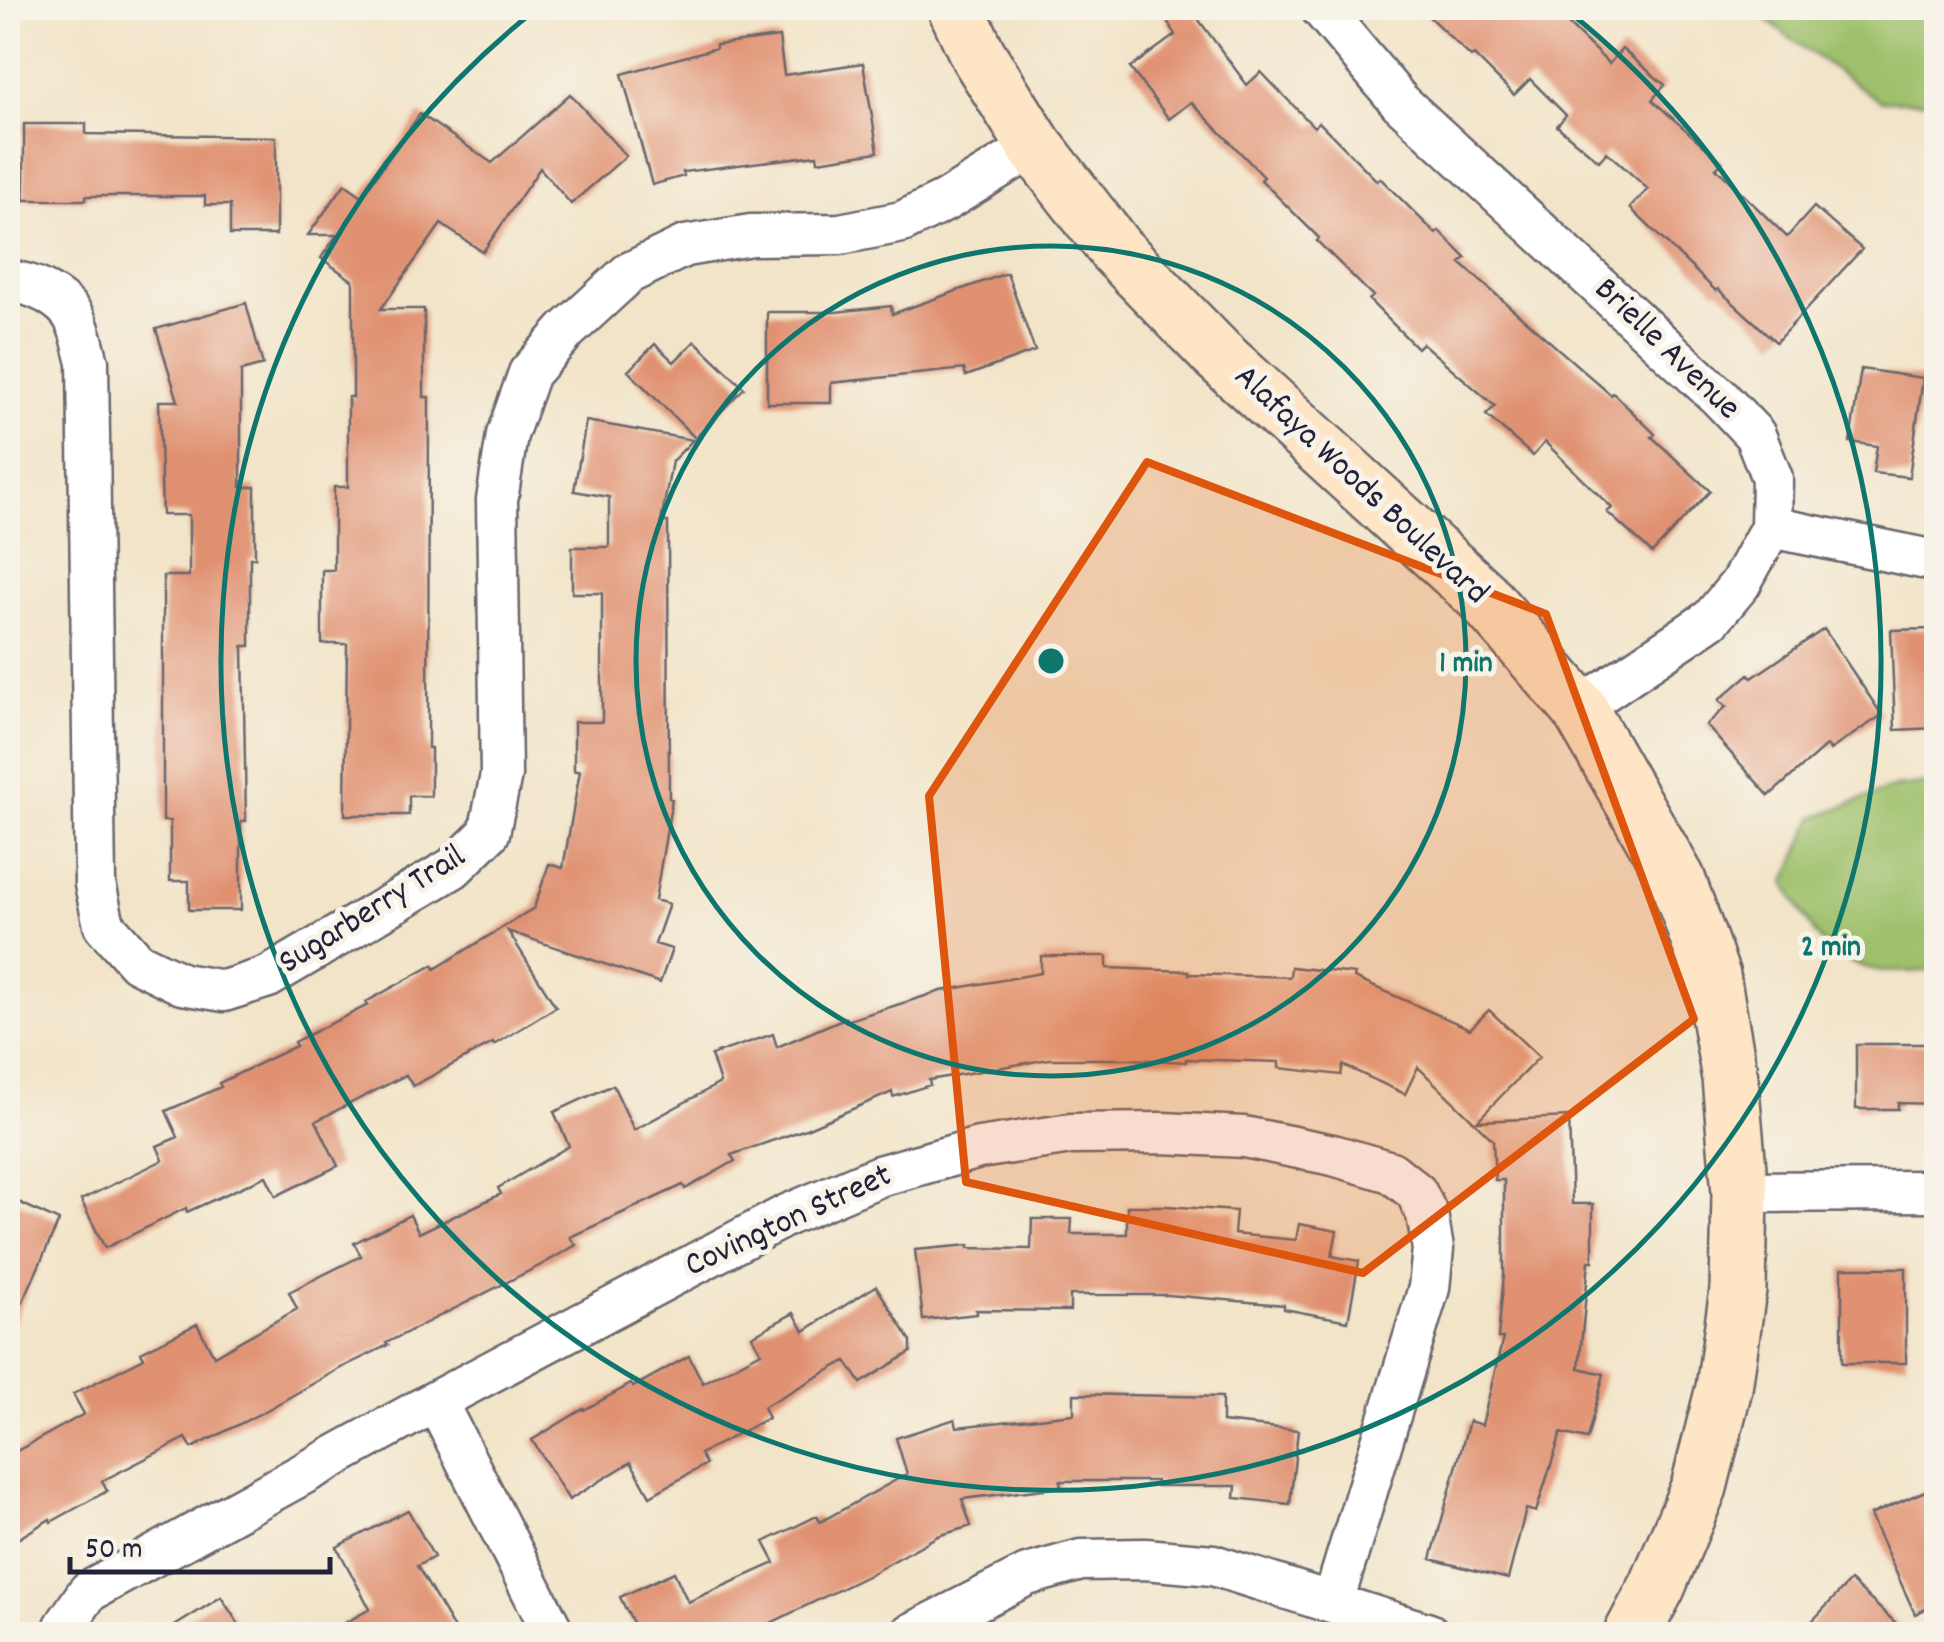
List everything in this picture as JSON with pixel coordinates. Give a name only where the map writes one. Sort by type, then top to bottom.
[{"type":"street","name":"Alafaya Woods Boulevard","points":[[956,8],[978,55],[1035,146],[1116,250],[1217,354],[1482,596],[1579,708],[1677,879],[1712,976],[1730,1078],[1740,1192],[1738,1290],[1724,1388],[1699,1487],[1657,1587],[1632,1634]]},
{"type":"street","name":"Brielle Avenue","points":[[1321,8],[1400,102],[1719,397],[1755,435],[1772,478],[1771,527],[1740,584],[1711,619],[1579,708]]},
{"type":"street","name":"Sugarberry Trail","points":[[8,282],[50,294],[76,318],[88,362],[95,884],[104,925],[137,962],[182,984],[224,991],[268,978],[436,878],[489,833],[501,774],[497,500],[507,436],[529,374],[567,330],[629,274],[685,246],[751,236],[840,234],[902,222],[945,201],[1035,146]]},
{"type":"street","points":[[1771,527],[1936,561]]},
{"type":"street","name":"Covington Street","points":[[65,1634],[65,1626],[88,1592],[436,1400],[787,1215],[878,1176],[979,1148],[1071,1134],[1244,1137],[1333,1154],[1390,1172],[1416,1192],[1426,1214],[1433,1249],[1429,1288],[1333,1602]]},
{"type":"street","points":[[1740,1192],[1936,1190]]},
{"type":"street","points":[[436,1400],[554,1634]]},
{"type":"street","points":[[911,1634],[1026,1575],[1081,1560],[1145,1558],[1213,1566],[1428,1634]]},
{"type":"highlighted area","points":[[1147,462],[1546,614],[1694,1019],[1363,1273],[966,1182],[929,796]]},
{"type":"green space","points":[[1754,8],[1936,8],[1936,101],[1880,101],[1784,34]]},
{"type":"green space","points":[[1936,783],[1936,970],[1877,970],[1849,961],[1818,938],[1785,883],[1814,817],[1896,787]]},
{"type":"building","points":[[1160,8],[1190,8],[1247,85],[1261,72],[1314,127],[1319,122],[1377,181],[1380,178],[1466,258],[1460,263],[1613,393],[1655,434],[1652,437],[1710,491],[1652,553],[1607,512],[1612,508],[1545,442],[1533,456],[1486,415],[1495,406],[1422,343],[1417,348],[1369,300],[1373,296],[1261,180],[1264,177],[1191,102],[1169,119],[1130,68],[1175,35]]},
{"type":"building","points":[[1420,8],[1552,8],[1609,64],[1622,49],[1665,85],[1652,100],[1722,162],[1716,168],[1787,237],[1814,207],[1862,249],[1776,342],[1630,208],[1648,189],[1607,152],[1599,161],[1557,126],[1566,115],[1530,79],[1514,95]]},
{"type":"building","points":[[779,37],[784,75],[863,63],[878,152],[818,161],[817,155],[683,172],[684,176],[652,185],[622,74],[716,45]]},
{"type":"building","points":[[570,94],[626,156],[571,204],[540,168],[483,252],[441,224],[381,309],[424,309],[424,397],[429,397],[431,796],[409,796],[409,815],[345,815],[347,644],[322,644],[322,570],[334,570],[334,487],[348,487],[353,281],[321,258],[337,235],[308,235],[345,184],[362,196],[420,114],[492,163]]},
{"type":"building","points":[[24,124],[86,124],[86,134],[276,137],[276,235],[230,235],[230,205],[205,205],[205,196],[24,200]]},
{"type":"building","points":[[1007,273],[1035,351],[966,376],[964,369],[831,383],[831,403],[767,403],[767,312],[835,312],[891,306],[892,314]]},
{"type":"building","points":[[246,303],[263,365],[241,371],[241,487],[255,487],[255,558],[250,558],[250,646],[243,646],[246,821],[241,821],[241,910],[189,910],[189,881],[170,881],[170,821],[163,821],[163,576],[189,576],[189,515],[162,515],[159,401],[178,401],[156,329]]},
{"type":"building","points":[[695,341],[744,388],[695,438],[628,371],[655,344],[674,362]]},
{"type":"building","points":[[1861,369],[1923,378],[1909,477],[1873,473],[1877,446],[1850,442]]},
{"type":"building","points":[[586,421],[693,440],[672,461],[661,522],[668,522],[672,799],[655,900],[669,904],[655,944],[672,949],[660,983],[508,931],[556,1007],[494,1045],[413,1086],[406,1075],[316,1121],[338,1166],[276,1196],[266,1176],[187,1212],[186,1208],[105,1248],[81,1200],[163,1160],[157,1146],[178,1137],[166,1111],[221,1087],[219,1083],[296,1046],[294,1042],[368,1005],[366,1002],[433,965],[435,969],[534,908],[549,864],[563,868],[580,771],[574,771],[574,722],[602,722],[602,593],[572,593],[572,547],[609,547],[609,497],[574,491]]},
{"type":"building","points":[[1824,629],[1882,715],[1830,750],[1827,745],[1769,796],[1706,725],[1726,707],[1719,700],[1749,674],[1752,678]]},
{"type":"building","points":[[1933,629],[1936,728],[1895,730],[1891,630]]},
{"type":"building","points":[[1041,956],[1107,956],[1107,968],[1189,974],[1290,977],[1291,967],[1355,974],[1354,978],[1470,1029],[1489,1010],[1539,1057],[1477,1121],[1569,1117],[1572,1204],[1593,1204],[1593,1261],[1589,1261],[1579,1368],[1604,1374],[1587,1439],[1561,1433],[1536,1512],[1526,1509],[1508,1579],[1431,1559],[1469,1421],[1482,1425],[1503,1338],[1498,1338],[1504,1274],[1504,1180],[1495,1180],[1493,1140],[1418,1067],[1405,1094],[1343,1065],[1341,1075],[1279,1068],[1279,1062],[1186,1059],[1049,1059],[929,1080],[930,1085],[893,1097],[892,1092],[806,1129],[731,1155],[735,1161],[685,1189],[683,1185],[570,1237],[576,1245],[386,1343],[267,1410],[192,1448],[186,1438],[102,1481],[107,1491],[8,1545],[8,1456],[84,1414],[73,1394],[144,1358],[141,1352],[197,1324],[214,1356],[297,1309],[289,1292],[361,1256],[354,1243],[410,1215],[419,1233],[501,1194],[498,1188],[569,1146],[554,1112],[613,1085],[634,1130],[720,1083],[711,1055],[773,1034],[777,1047],[845,1018],[846,1021],[941,991],[1041,973]]},
{"type":"building","points":[[1856,1044],[1936,1044],[1936,1104],[1898,1103],[1898,1109],[1856,1109]]},
{"type":"building","points":[[8,1197],[59,1221],[8,1335]]},
{"type":"building","points":[[1127,1206],[1236,1211],[1234,1234],[1296,1240],[1299,1224],[1337,1231],[1332,1256],[1359,1261],[1348,1321],[1284,1309],[1284,1305],[1168,1295],[1070,1295],[1070,1311],[976,1310],[977,1314],[923,1320],[915,1250],[969,1245],[1031,1249],[1032,1219],[1072,1219],[1071,1234],[1127,1234]]},
{"type":"building","points":[[1842,1268],[1906,1268],[1906,1363],[1842,1363]]},
{"type":"building","points":[[876,1286],[911,1341],[911,1352],[861,1383],[846,1361],[763,1407],[768,1418],[700,1454],[706,1464],[650,1496],[631,1462],[569,1500],[532,1440],[583,1409],[689,1356],[703,1383],[761,1352],[752,1336],[794,1313],[804,1331]]},
{"type":"building","points":[[1074,1394],[1222,1397],[1222,1422],[1298,1430],[1290,1504],[1235,1498],[1236,1486],[1156,1486],[1156,1481],[1060,1481],[1061,1487],[962,1499],[971,1526],[938,1536],[867,1576],[748,1634],[638,1634],[620,1597],[674,1572],[688,1602],[775,1563],[764,1542],[817,1516],[820,1522],[907,1474],[896,1438],[955,1419],[957,1427],[1074,1414]]},
{"type":"building","points":[[1925,1491],[1936,1516],[1936,1604],[1915,1614],[1870,1515]]},
{"type":"building","points":[[408,1510],[434,1557],[417,1566],[457,1634],[325,1634],[370,1609],[337,1547]]},
{"type":"building","points":[[1850,1581],[1908,1634],[1800,1634]]},
{"type":"building","points":[[221,1597],[245,1634],[162,1634]]}]
